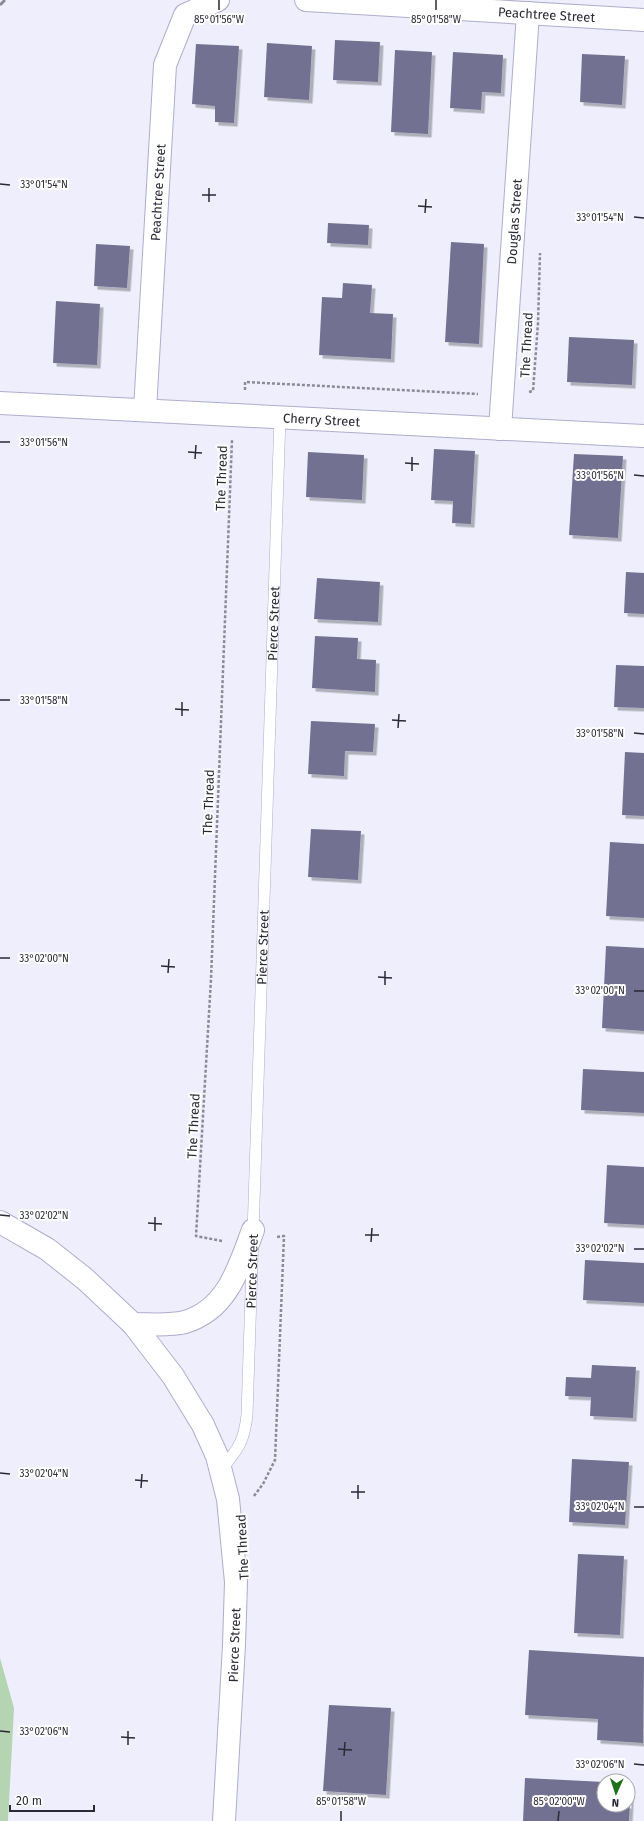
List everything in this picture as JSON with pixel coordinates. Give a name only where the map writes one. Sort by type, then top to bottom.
[{"type":"street","name":"Peachtree Street","points":[[145,410],[165,65],[185,15],[218,0]]},
{"type":"street","name":"Peachtree Street","points":[[306,0],[644,20]]},
{"type":"street","name":"Douglas Street","points":[[500,429],[528,13]]},
{"type":"street","name":"Cherry Street","points":[[0,403],[644,436]]},
{"type":"street","name":"Pierce Street","points":[[0,1222],[47,1249],[85,1279],[133,1324],[173,1376],[203,1425],[217,1456],[228,1499],[236,1582],[224,1821]]},
{"type":"street","points":[[133,1324],[184,1322],[211,1310],[221,1300],[231,1285],[252,1236]]},
{"type":"lane","name":"Pierce Street","points":[[221,1470],[239,1447],[246,1427],[280,417]]},
{"type":"path","name":"The Thread","points":[[250,1501],[263,1484],[275,1460],[284,1236],[252,1236],[226,1242],[196,1236],[211,971],[232,436],[247,434],[245,382],[473,394],[533,391],[538,323],[540,250]]},
{"type":"green space","points":[[0,1658],[14,1708],[8,1821],[0,1821]]},
{"type":"building","points":[[335,40],[380,42],[378,82],[333,80]]},
{"type":"building","points":[[267,43],[312,46],[309,100],[264,97]]},
{"type":"building","points":[[196,44],[239,46],[234,123],[215,122],[215,106],[192,104]]},
{"type":"building","points":[[395,50],[432,52],[428,134],[391,132]]},
{"type":"building","points":[[453,52],[503,55],[501,93],[482,92],[481,110],[450,108]]},
{"type":"building","points":[[582,54],[625,56],[622,105],[580,102]]},
{"type":"building","points":[[328,223],[369,225],[368,245],[327,243]]},
{"type":"building","points":[[451,242],[484,244],[479,344],[445,342]]},
{"type":"building","points":[[96,244],[130,246],[127,288],[94,286]]},
{"type":"building","points":[[343,283],[372,285],[370,313],[393,314],[391,359],[319,355],[322,297],[342,298]]},
{"type":"building","points":[[56,301],[100,304],[97,365],[53,363]]},
{"type":"building","points":[[569,337],[634,340],[632,385],[567,382]]},
{"type":"building","points":[[434,449],[475,451],[471,524],[452,523],[453,501],[431,500]]},
{"type":"building","points":[[308,452],[364,455],[362,500],[306,497]]},
{"type":"building","points":[[574,454],[623,456],[618,538],[569,535]]},
{"type":"building","points":[[626,572],[644,573],[644,614],[624,613]]},
{"type":"building","points":[[317,578],[380,582],[378,622],[314,619]]},
{"type":"building","points":[[315,636],[358,638],[357,659],[376,660],[375,692],[312,688]]},
{"type":"building","points":[[616,665],[644,666],[644,708],[614,707]]},
{"type":"building","points":[[311,721],[375,724],[373,752],[345,751],[344,776],[308,774]]},
{"type":"building","points":[[625,752],[644,753],[644,816],[622,815]]},
{"type":"building","points":[[311,829],[361,831],[358,880],[308,877]]},
{"type":"building","points":[[610,842],[644,844],[644,918],[606,916]]},
{"type":"building","points":[[606,946],[644,948],[644,1031],[602,1028]]},
{"type":"building","points":[[583,1069],[644,1072],[644,1113],[581,1110]]},
{"type":"building","points":[[607,1165],[644,1167],[644,1225],[604,1223]]},
{"type":"building","points":[[585,1260],[644,1263],[644,1303],[583,1300]]},
{"type":"building","points":[[592,1365],[636,1367],[633,1418],[590,1416],[591,1397],[565,1396],[566,1377],[591,1378]]},
{"type":"building","points":[[572,1459],[629,1462],[625,1525],[569,1522]]},
{"type":"building","points":[[578,1554],[624,1556],[620,1635],[574,1633]]},
{"type":"building","points":[[529,1650],[644,1657],[643,1743],[597,1740],[598,1719],[525,1715]]},
{"type":"building","points":[[329,1705],[391,1708],[386,1795],[323,1791]]},
{"type":"building","points":[[525,1778],[596,1782],[596,1813],[629,1813],[629,1821],[523,1821]]},
{"type":"railway","points":[[0,5],[5,0]]}]
